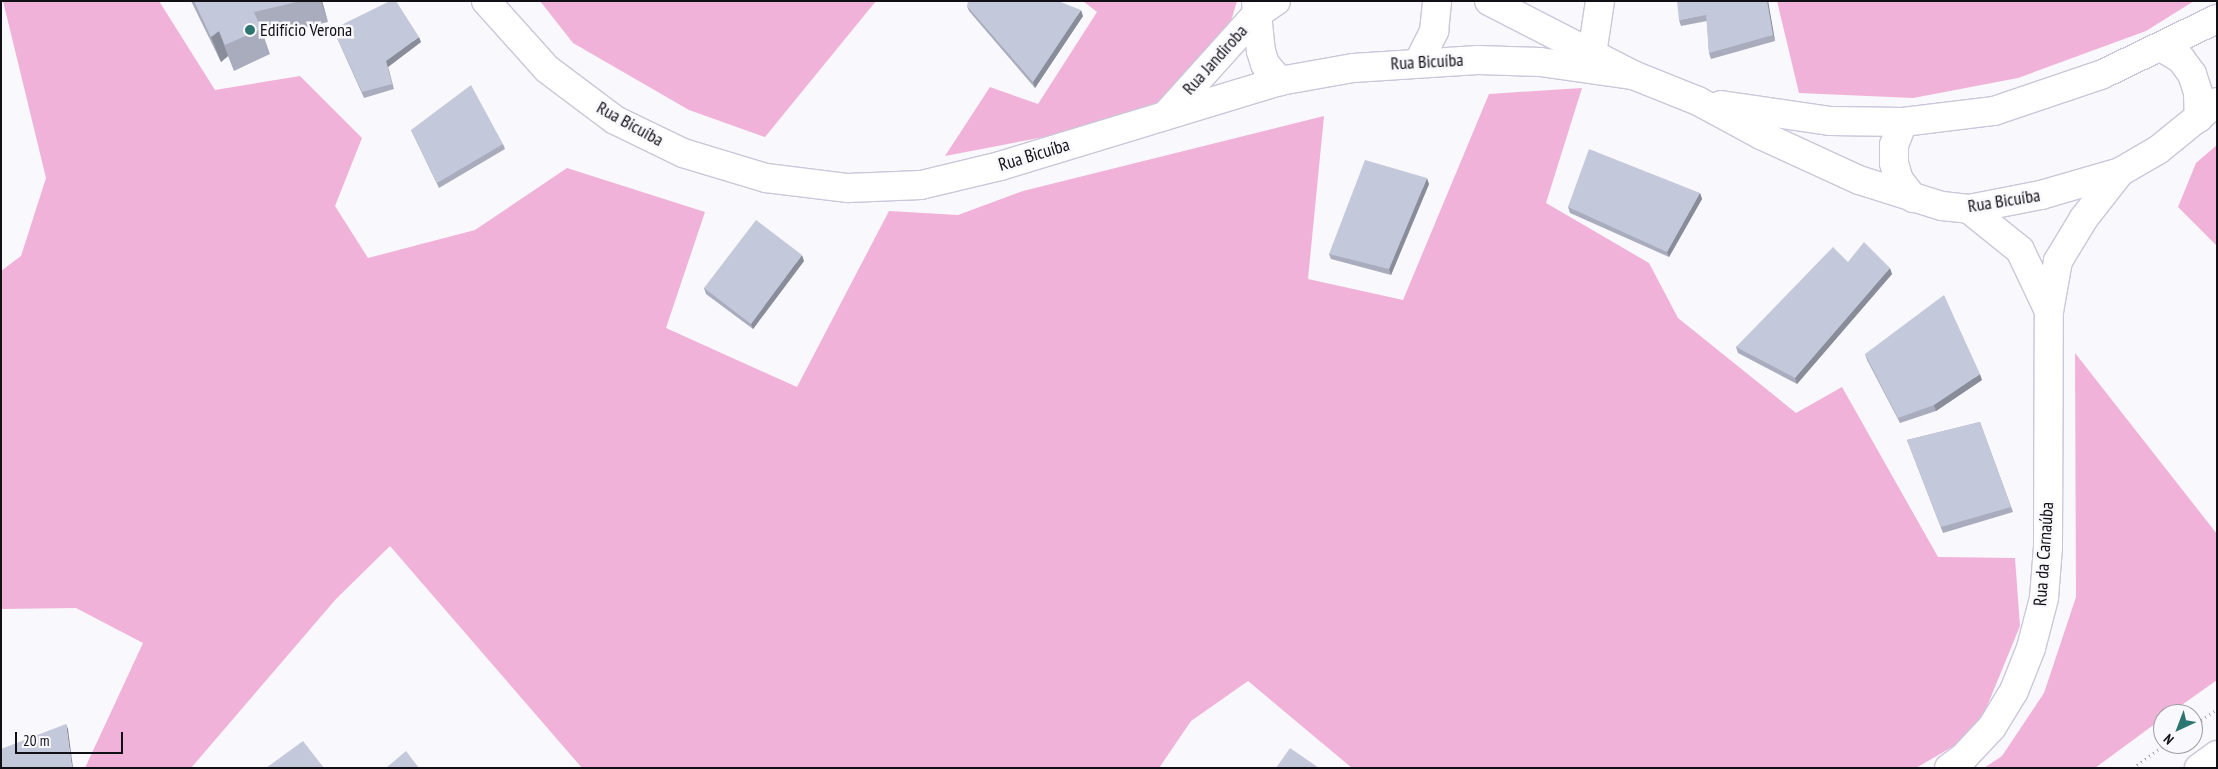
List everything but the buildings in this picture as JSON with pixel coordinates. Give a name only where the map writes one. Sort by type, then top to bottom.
[{"type":"street","name":"Rua Bicuíba","points":[[486,1],[546,70],[615,120],[683,153],[766,178],[848,188],[921,185],[1000,166],[1280,81],[1353,68],[1419,61],[1540,62],[1633,75]]},
{"type":"street","points":[[1419,61],[1434,31],[1437,1]]},
{"type":"street","name":"Rua Bicuíba","points":[[1489,1],[1633,75],[1698,101],[1761,135],[1859,180],[1913,198],[1969,209],[2041,195],[2120,172],[2158,150],[2208,110]]},
{"type":"street","points":[[1592,54],[1600,1]]},
{"type":"street","name":"Rua Jandiroba","points":[[1165,116],[1263,6]]},
{"type":"street","points":[[1263,6],[1260,51],[1265,64],[1280,81]]},
{"type":"street","name":"Rua Bicuíba","points":[[1698,101],[1831,120],[1903,122],[1994,111],[2103,74],[2217,19]]},
{"type":"street","points":[[2161,47],[2181,59],[2192,74],[2198,93],[2208,110]]},
{"type":"street","points":[[1903,122],[1894,146],[1894,163],[1900,180],[1913,198]]},
{"type":"street","name":"Rua da Carnaúba","points":[[1949,768],[1963,758],[1992,727],[2014,691],[2031,648],[2044,598],[2048,547],[2049,311],[2058,261],[2067,242],[2120,172]]},
{"type":"street","name":"Rua da Carnaúba","points":[[1969,209],[2020,250],[2049,311]]},
{"type":"street","points":[[2199,768],[2217,755]]},
{"type":"path","points":[[2203,719],[2217,709]]},
{"type":"path","points":[[2133,768],[2153,753]]},
{"type":"shaded area","points":[[3,1],[159,1],[215,90],[300,76],[362,138],[335,206],[368,258],[475,230],[567,168],[705,212],[666,328],[797,387],[889,211],[958,215],[1023,191],[1324,116],[1308,279],[1403,300],[1489,94],[1582,88],[1546,203],[1649,263],[1678,318],[1796,413],[1842,387],[1938,557],[2015,558],[2020,626],[1976,733],[1916,768],[1352,768],[1248,681],[1191,721],[1159,768],[582,768],[390,546],[336,599],[191,768],[85,768],[143,643],[76,608],[1,609],[1,271],[21,256],[46,178]]},
{"type":"shaded area","points":[[540,1],[876,1],[765,137],[689,110],[573,43]]},
{"type":"shaded area","points":[[1083,1],[1237,1],[1224,44],[1169,103],[1044,137],[945,156],[990,87],[1038,104],[1097,12]]},
{"type":"shaded area","points":[[1777,1],[2194,1],[2146,31],[2018,78],[1913,98],[1799,93]]},
{"type":"shaded area","points":[[2217,145],[2217,246],[2178,207],[2196,163]]},
{"type":"shaded area","points":[[2075,353],[2217,534],[2217,680],[2183,704],[2153,704],[2153,725],[2095,768],[1984,768],[2002,756],[2044,693],[2076,597]]},
{"type":"place","name":"Edifício Verona","points":[[250,30]]}]
